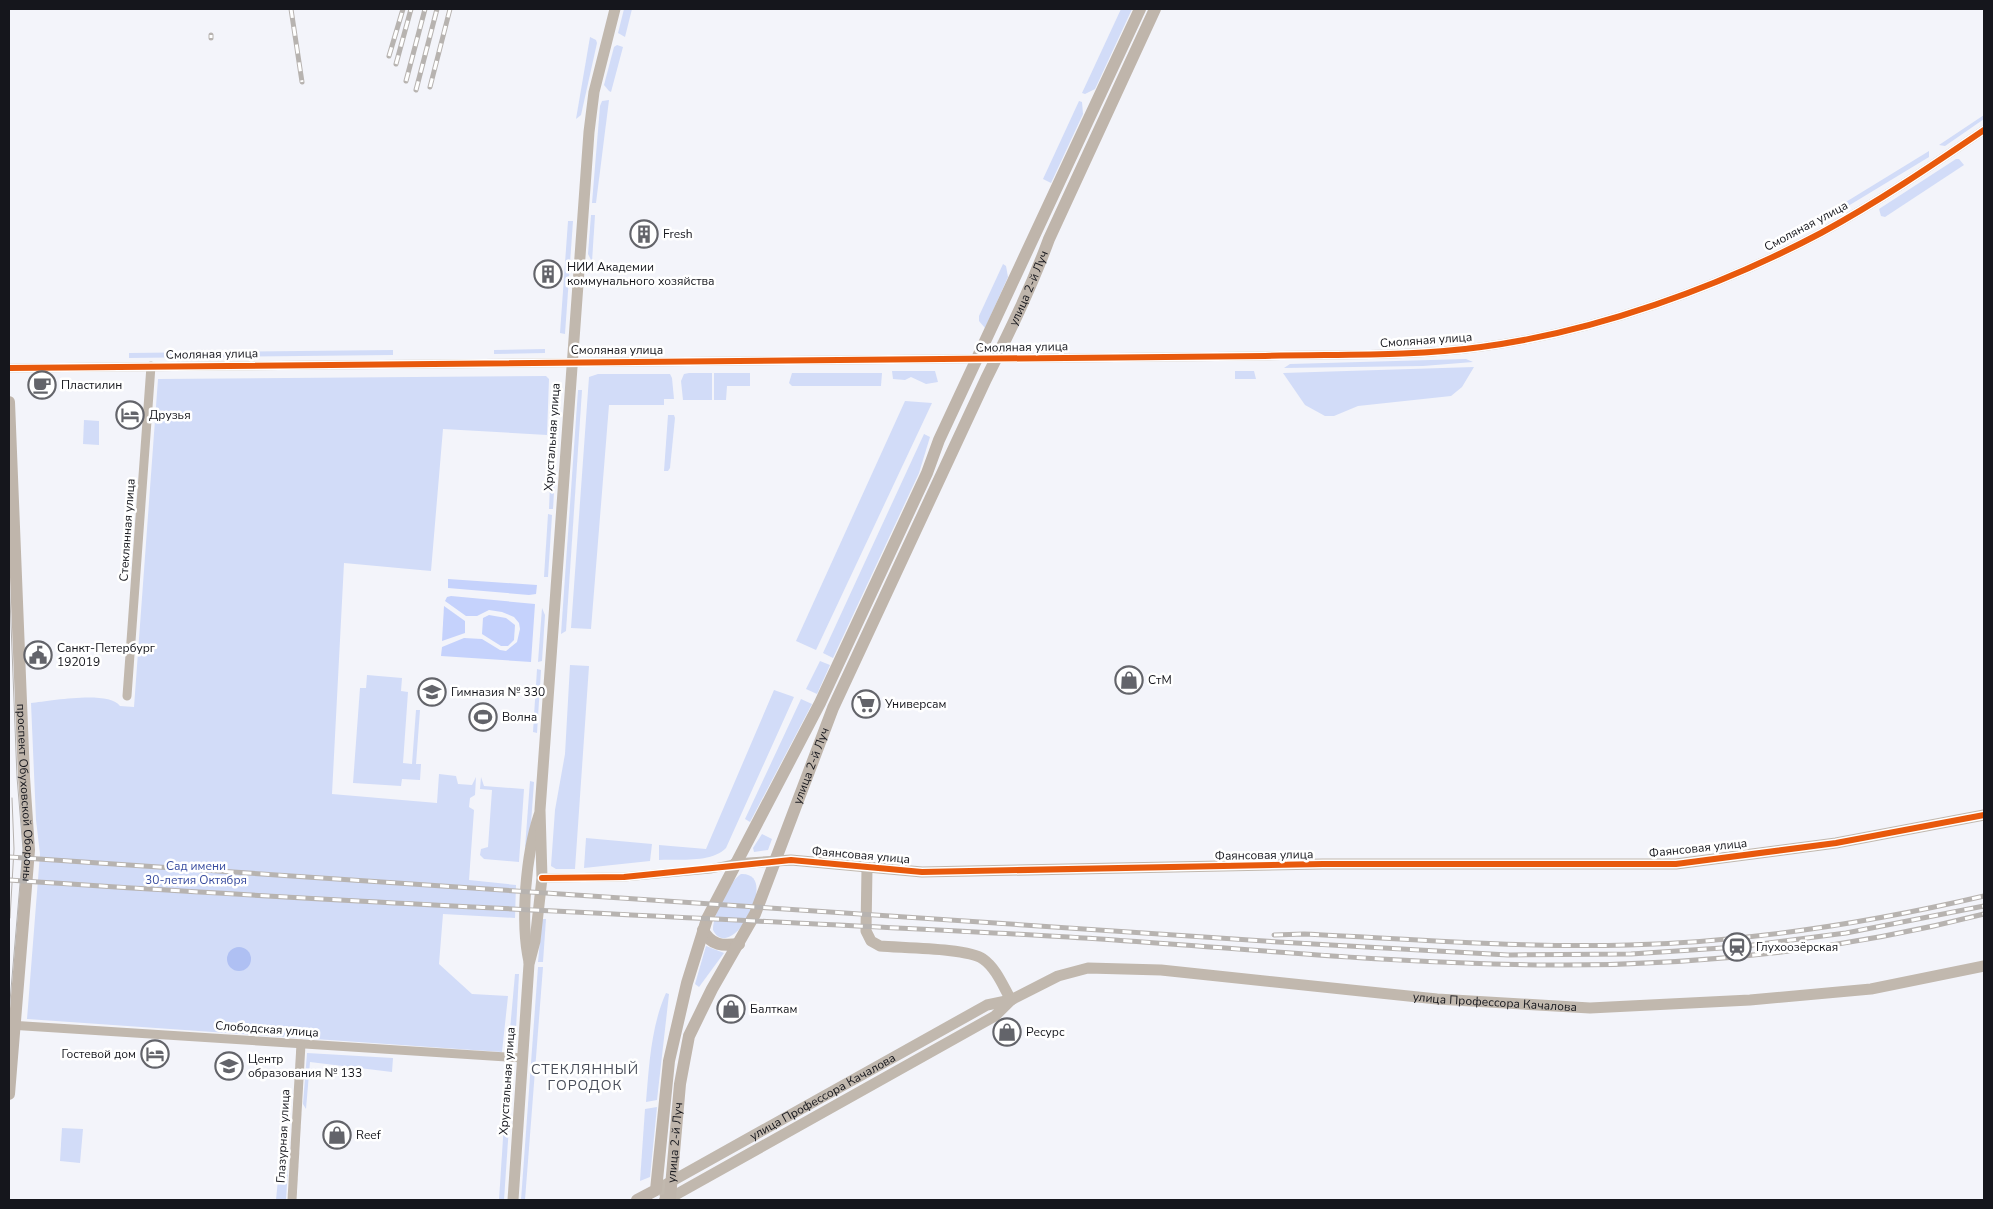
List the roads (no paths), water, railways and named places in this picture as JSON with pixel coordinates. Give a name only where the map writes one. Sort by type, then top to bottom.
[{"type":"main road","name":"улица 2-й Луч","points":[[656,1190],[669,1061],[687,983],[703,930],[734,864],[820,702],[927,473],[939,440],[1140,9]]},
{"type":"main road","name":"улица 2-й Луч","points":[[668,1199],[672,1182],[680,1084],[686,1046],[692,1028],[762,897],[825,726],[996,358],[1011,330],[1049,240],[1155,9]]},
{"type":"main road","name":"проспект Обуховской Обороны","points":[[9,402],[24,777],[29,850],[12,1025],[9,1094]]},
{"type":"main road","points":[[703,930],[712,942],[720,945],[738,944]]},
{"type":"main road","name":"улица Профессора Качалова","points":[[637,1200],[656,1190]]},
{"type":"street","name":"Хрустальная улица","points":[[512,1200],[529,964],[535,941],[542,878],[540,810],[571,362],[591,112],[599,68],[615,9]]},
{"type":"street","name":"Смоляная улица","points":[[9,368],[1408,354],[1482,347],[1545,335],[1640,309],[1784,252],[1894,190],[1984,130]]},
{"type":"street","name":"Стеклянная улица","points":[[127,696],[151,366]]},
{"type":"street","name":"Хрустальная улица","points":[[529,964],[524,936],[524,912],[534,828],[540,810]]},
{"type":"street","name":"Фаянсовая улица","points":[[542,878],[624,877],[710,869],[734,864],[791,860],[867,868],[957,872],[1323,864],[1676,864],[1836,843],[1984,815]]},
{"type":"street","points":[[867,868],[866,931],[871,941],[880,946],[966,953],[981,958],[993,970],[1010,1000]]},
{"type":"street","name":"улица Профессора Качалова","points":[[656,1190],[987,1005],[1010,1000],[1072,971],[1088,968],[1196,973],[1437,999],[1590,1008],[1750,1000],[1871,989],[1909,983],[1984,966]]},
{"type":"street","name":"улица Профессора Качалова","points":[[668,1199],[994,1016],[1010,1000]]},
{"type":"street","name":"Слободская улица","points":[[12,1025],[523,1058]]},
{"type":"street","name":"Глазурная улица","points":[[292,1200],[301,1044]]},
{"type":"street","name":"улица 2-й Луч","points":[[656,1190],[668,1199]]},
{"type":"tram line","points":[[9,573],[17,777],[23,849],[9,1013]]},
{"type":"tram line","points":[[10,918],[14,849],[12,798]]},
{"type":"railway","points":[[291,9],[302,82]]},
{"type":"railway","points":[[389,56],[403,9]]},
{"type":"railway","points":[[396,64],[411,9]]},
{"type":"railway","points":[[406,81],[425,9]]},
{"type":"railway","points":[[416,90],[437,9]]},
{"type":"railway","points":[[430,87],[450,9]]},
{"type":"railway","points":[[9,857],[1278,942],[1508,955],[1631,954],[1737,947],[1846,933],[1984,906]]},
{"type":"railway","points":[[9,880],[393,903],[1033,935],[1485,964],[1605,965],[1714,959],[1823,946],[1931,927],[1984,914]]},
{"type":"railway","points":[[1274,935],[1304,934],[1588,946],[1674,943],[1808,930],[1896,915],[1984,896]]},
{"type":"place","name":"Fresh","points":[[644,234]]},
{"type":"place","name":"НИИ Академии коммунального хозяйства","points":[[548,274]]},
{"type":"place","name":"Пластилин","points":[[42,385]]},
{"type":"place","name":"Друзья","points":[[130,415]]},
{"type":"place","name":"Санкт-Петербург 192019","points":[[38,655]]},
{"type":"place","name":"СтМ","points":[[1129,680]]},
{"type":"place","name":"Гимназия № 330","points":[[432,692]]},
{"type":"place","name":"Универсам","points":[[866,704]]},
{"type":"place","name":"Волна","points":[[483,717]]},
{"type":"place","name":"Глухоозёрская","points":[[1737,947]]},
{"type":"place","name":"Балткам","points":[[731,1009]]},
{"type":"place","name":"Ресурс","points":[[1007,1032]]},
{"type":"place","name":"Гостевой дом","points":[[155,1054]]},
{"type":"place","name":"Центр образования № 133","points":[[229,1066]]},
{"type":"place","name":"Reef","points":[[337,1135]]},
{"type":"district","name":"СТЕКЛЯННЫЙ ГОРОДОК","points":[[585,1078]]},
{"type":"park label","name":"Сад имени 30-летия Октября","points":[[196,873]]}]
